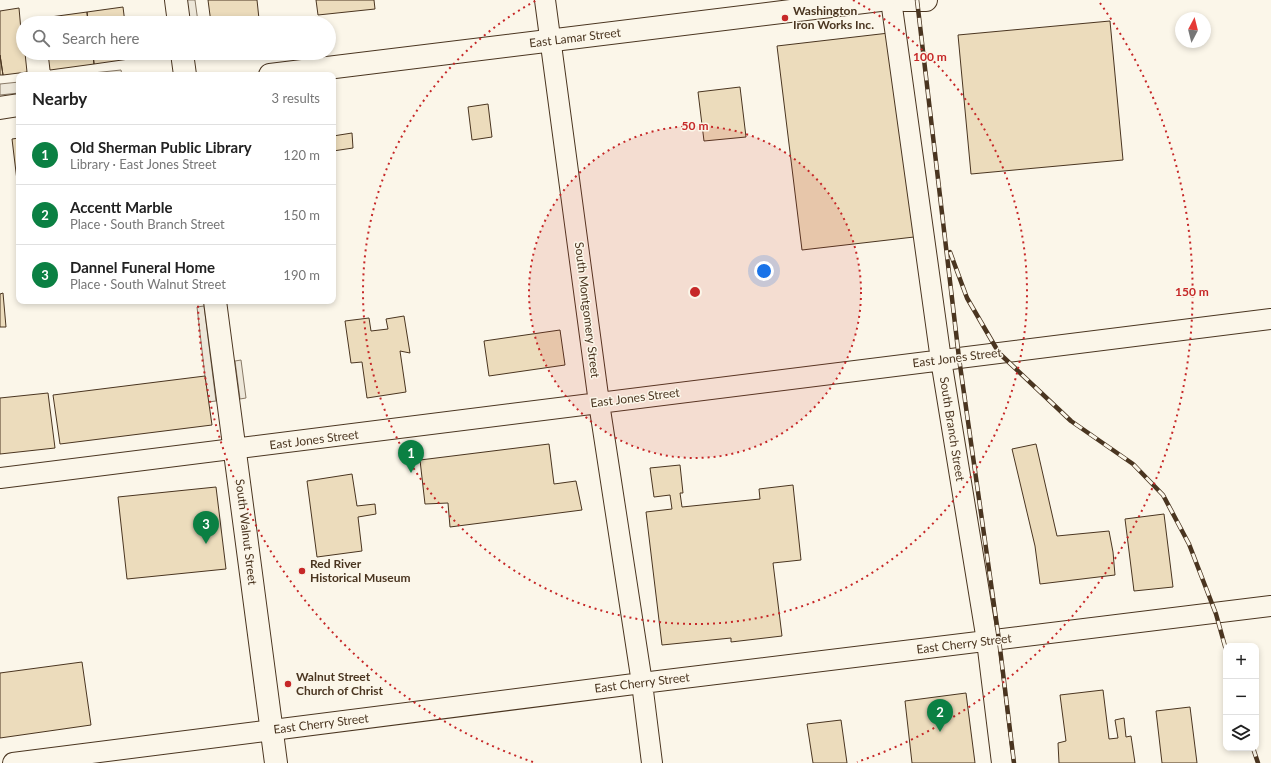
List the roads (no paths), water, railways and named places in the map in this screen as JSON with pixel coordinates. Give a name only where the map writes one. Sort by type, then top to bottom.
[{"type":"main road","points":[[176,0],[178,16]]},
{"type":"main road","name":"East Lamar Street","points":[[295,72],[880,0]]},
{"type":"main road","points":[[904,0],[926,0]]},
{"type":"main road","points":[[183,60],[185,72]]},
{"type":"main road","points":[[0,108],[16,105]]},
{"type":"main road","name":"South Walnut Street","points":[[216,304],[276,763]]},
{"type":"street","name":"South Montgomery Street","points":[[545,0],[599,403],[642,683],[652,763]]},
{"type":"street","name":"South Branch Street","points":[[890,0],[941,360],[987,641],[1002,763]]},
{"type":"street","name":"East Jones Street","points":[[0,478],[236,450],[1271,319]]},
{"type":"street","name":"East Cherry Street","points":[[13,763],[642,683],[1271,606]]},
{"type":"railway","points":[[917,0],[959,358],[999,640],[1014,763]]},
{"type":"railway","points":[[950,252],[967,298],[999,353],[1071,421],[1133,464],[1163,495],[1189,544],[1216,614],[1224,643]]},
{"type":"railway","points":[[1254,751],[1258,763]]},
{"type":"place","name":"Washington Iron Works Inc.","points":[[785,18]]},
{"type":"place","name":"Old Sherman Public Library","points":[[411,473]]},
{"type":"place","name":"Dannel Funeral Home","points":[[206,544]]},
{"type":"place","name":"Red River Historical Museum","points":[[302,571]]},
{"type":"place","name":"Walnut Street Church of Christ","points":[[288,684]]},
{"type":"place","name":"Accentt Marble","points":[[940,732]]}]
